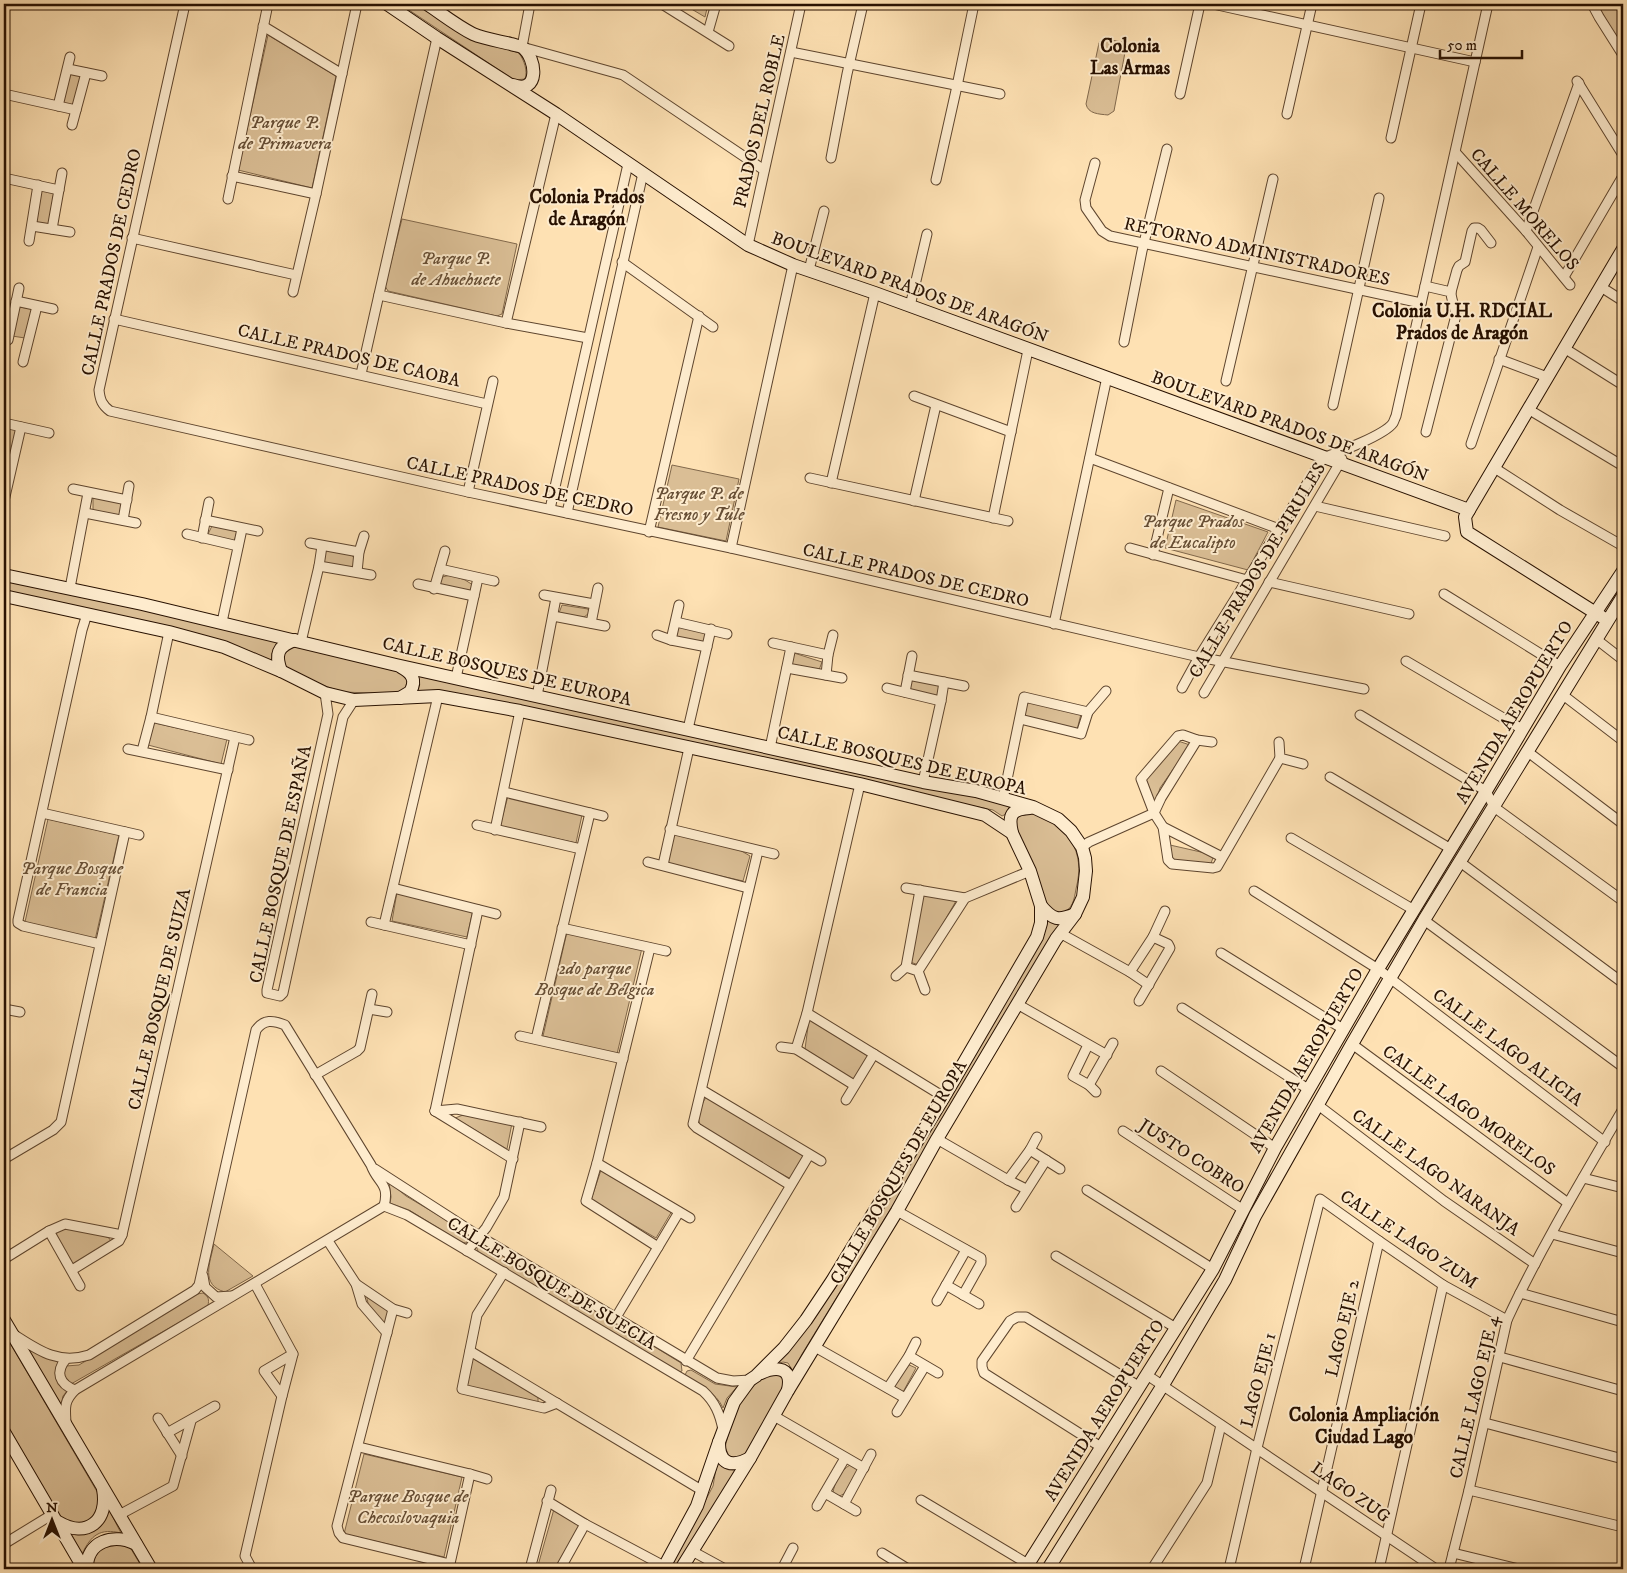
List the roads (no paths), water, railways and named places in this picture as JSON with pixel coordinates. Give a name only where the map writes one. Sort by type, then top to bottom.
[{"type":"street","name":"CALLE PRADOS DE CEDRO","points":[[185,4],[99,390],[100,399],[110,411],[649,532],[731,548],[1199,657],[1364,689]]},
{"type":"street","points":[[228,199],[268,4]]},
{"type":"street","points":[[293,292],[357,4]]},
{"type":"street","name":"BOULEVARD PRADOS DE ARAGÓN","points":[[387,4],[556,114],[748,245],[793,265],[875,293],[1468,510]]},
{"type":"street","points":[[427,4],[442,8],[473,34],[623,75],[764,170]]},
{"type":"street","points":[[510,84],[519,88],[525,87],[532,79],[533,68],[530,58],[522,47],[530,4]]},
{"type":"street","points":[[662,4],[729,46]]},
{"type":"street","points":[[708,32],[716,4]]},
{"type":"street","name":"PRADOS DEL ROBLE","points":[[748,245],[801,4]]},
{"type":"street","points":[[831,158],[849,63],[863,4]]},
{"type":"street","points":[[936,180],[958,86],[974,4]]},
{"type":"street","points":[[1180,94],[1200,4]]},
{"type":"street","points":[[1213,4],[1475,62]]},
{"type":"street","points":[[1288,114],[1306,24],[1312,4]]},
{"type":"street","points":[[1391,138],[1421,4]]},
{"type":"street","points":[[1322,458],[1348,449],[1385,430],[1392,424],[1396,416],[1488,4]]},
{"type":"street","points":[[1592,4],[1623,56]]},
{"type":"street","points":[[263,26],[342,74]]},
{"type":"street","points":[[360,374],[437,38]]},
{"type":"street","points":[[791,52],[1000,94]]},
{"type":"street","points":[[58,106],[70,57]]},
{"type":"street","points":[[68,69],[102,76]]},
{"type":"street","points":[[72,126],[86,73]]},
{"type":"street","points":[[1526,231],[1578,82],[1623,155]]},
{"type":"street","points":[[4,94],[76,110]]},
{"type":"street","points":[[506,323],[556,114]]},
{"type":"street","points":[[1124,342],[1144,243],[1167,149]]},
{"type":"street","name":"CALLE MORELOS","points":[[1456,154],[1526,231],[1570,286]]},
{"type":"street","name":"RETORNO ADMINISTRADORES","points":[[1095,163],[1085,200],[1086,208],[1102,231],[1110,236],[1421,303]]},
{"type":"street","points":[[550,510],[628,164]]},
{"type":"street","points":[[52,229],[62,173]]},
{"type":"street","points":[[566,512],[643,173]]},
{"type":"street","points":[[232,176],[316,194]]},
{"type":"street","points":[[1564,277],[1623,176]]},
{"type":"street","points":[[4,178],[59,190]]},
{"type":"street","points":[[1226,381],[1273,178]]},
{"type":"street","points":[[29,241],[38,185]]},
{"type":"street","points":[[1333,405],[1379,198]]},
{"type":"street","points":[[809,270],[824,211]]},
{"type":"street","points":[[32,226],[70,232]]},
{"type":"street","points":[[1426,432],[1456,314],[1451,299],[1451,292],[1456,270],[1465,262],[1474,228],[1481,230],[1491,243]]},
{"type":"street","points":[[910,306],[927,234]]},
{"type":"street","points":[[132,238],[296,275]]},
{"type":"street","points":[[1471,444],[1538,247]]},
{"type":"street","points":[[1608,621],[1467,532],[1465,517],[1623,249]]},
{"type":"street","points":[[622,262],[714,327]]},
{"type":"street","points":[[731,548],[793,265]]},
{"type":"street","points":[[1425,286],[1451,292]]},
{"type":"street","points":[[1601,287],[1623,301]]},
{"type":"street","points":[[19,288],[6,340],[26,344]]},
{"type":"street","points":[[830,483],[875,293]]},
{"type":"street","points":[[379,295],[506,323],[588,338]]},
{"type":"street","points":[[16,301],[53,309]]},
{"type":"street","points":[[23,362],[37,306]]},
{"type":"street","points":[[649,532],[698,316]]},
{"type":"street","name":"CALLE PRADOS DE CAOBA","points":[[114,319],[488,404]]},
{"type":"street","points":[[1564,348],[1623,385]]},
{"type":"street","points":[[993,518],[1028,350]]},
{"type":"street","points":[[1499,359],[1547,377]]},
{"type":"street","points":[[1054,624],[1107,378]]},
{"type":"street","points":[[468,492],[492,381]]},
{"type":"street","points":[[914,396],[1011,432]]},
{"type":"street","points":[[914,501],[936,404]]},
{"type":"street","points":[[1528,408],[1623,466]]},
{"type":"street","points":[[4,423],[49,433]]},
{"type":"street","points":[[4,501],[6,479],[21,427]]},
{"type":"street","name":"CALLE PRADOS DE PIRULES","points":[[1204,693],[1348,449]]},
{"type":"street","points":[[1090,458],[1279,529]]},
{"type":"street","name":"CALLE PRADOS DE PIRULES","points":[[1182,688],[1199,657],[1322,458]]},
{"type":"street","points":[[1493,467],[1560,510],[1623,546]]},
{"type":"street","points":[[810,478],[1008,521]]},
{"type":"street","points":[[124,520],[129,486]]},
{"type":"street","points":[[1153,555],[1168,488]]},
{"type":"street","points":[[73,489],[127,500]]},
{"type":"street","points":[[70,588],[88,493]]},
{"type":"street","points":[[202,538],[209,502]]},
{"type":"street","points":[[1315,506],[1446,536]]},
{"type":"street","points":[[85,513],[136,523]]},
{"type":"street","points":[[206,520],[258,531]]},
{"type":"street","points":[[222,622],[242,529]]},
{"type":"street","points":[[187,534],[238,546]]},
{"type":"street","points":[[357,572],[364,536]]},
{"type":"street","points":[[310,544],[360,552]]},
{"type":"street","points":[[281,671],[278,654],[287,643],[298,641],[319,566],[322,546]]},
{"type":"street","points":[[1130,548],[1247,580]]},
{"type":"street","points":[[434,589],[445,551]]},
{"type":"street","points":[[319,566],[371,575]]},
{"type":"street","points":[[440,569],[494,581]]},
{"type":"street","name":"AVENIDA AEROPUERTO","points":[[1028,1567],[1213,1269],[1242,1209],[1275,1148],[1378,969],[1560,666],[1623,571]]},
{"type":"street","name":"CALLE BOSQUES DE EUROPA","points":[[4,575],[222,622],[396,665],[923,782],[976,791],[1033,808],[1058,819],[1071,831],[1082,847],[1085,858],[1086,885],[1075,914],[1060,933],[1017,1004],[937,1139],[897,1211],[787,1392],[750,1458],[681,1569]]},
{"type":"street","points":[[456,678],[478,578]]},
{"type":"street","points":[[1269,582],[1409,614]]},
{"type":"street","points":[[418,584],[434,589],[474,596]]},
{"type":"street","points":[[591,623],[598,588]]},
{"type":"street","points":[[1444,594],[1560,666]]},
{"type":"street","points":[[544,595],[594,604]]},
{"type":"street","name":"CALLE BOSQUES DE EUROPA","points":[[4,596],[169,632],[224,647],[281,671],[325,693],[354,700],[438,696],[520,711],[860,784],[985,815],[1012,833],[1030,871],[1041,906],[1041,923],[1037,937],[944,1097],[816,1304],[784,1348],[753,1378],[734,1402],[697,1506],[664,1568]]},
{"type":"street","name":"AVENIDA AEROPUERTO","points":[[1048,1569],[1163,1385],[1225,1280],[1245,1235],[1424,920],[1623,596]]},
{"type":"street","points":[[537,696],[556,598]]},
{"type":"street","points":[[672,640],[679,605]]},
{"type":"street","points":[[87,614],[18,923],[22,926],[100,944]]},
{"type":"street","points":[[553,616],[605,626]]},
{"type":"street","points":[[676,622],[727,634]]},
{"type":"street","points":[[688,729],[711,629]]},
{"type":"street","points":[[142,751],[169,632]]},
{"type":"street","points":[[657,635],[707,648]]},
{"type":"street","points":[[826,675],[833,635]]},
{"type":"street","points":[[1596,639],[1623,660]]},
{"type":"street","points":[[773,644],[828,655]]},
{"type":"street","points":[[770,748],[791,647]]},
{"type":"street","points":[[905,692],[912,656]]},
{"type":"street","points":[[1406,661],[1522,729]]},
{"type":"street","points":[[396,665],[410,672],[414,682],[410,692],[397,699]]},
{"type":"street","points":[[787,668],[842,678]]},
{"type":"street","points":[[908,674],[964,686]]},
{"type":"street","points":[[923,782],[944,682]]},
{"type":"street","points":[[887,688],[941,701]]},
{"type":"street","points":[[1020,719],[1080,734],[1083,732],[1088,712],[1106,691]]},
{"type":"street","name":"CALLE BOSQUE DE ESPAÑA","points":[[325,693],[328,714],[267,990],[269,994],[280,996],[283,993],[343,717],[354,700]]},
{"type":"street","points":[[1563,695],[1623,741]]},
{"type":"street","points":[[384,925],[438,696]]},
{"type":"street","points":[[1003,798],[1023,698],[1026,696],[1088,712]]},
{"type":"street","points":[[495,830],[520,711]]},
{"type":"street","points":[[1360,715],[1486,791],[1494,807],[1623,901]]},
{"type":"street","points":[[151,717],[249,740]]},
{"type":"street","points":[[1212,742],[1197,740],[1183,734],[1178,736],[1142,778],[1141,782],[1154,813],[1163,827],[1170,863],[1217,867],[1280,758],[1280,742]]},
{"type":"street","name":"CALLE BOSQUE DE SUIZA","points":[[122,1235],[236,737]]},
{"type":"street","points":[[1082,847],[1089,842],[1154,813],[1161,798],[1197,740]]},
{"type":"street","points":[[663,865],[689,748]]},
{"type":"street","points":[[128,749],[228,770]]},
{"type":"street","points":[[1528,752],[1623,824]]},
{"type":"street","points":[[1280,758],[1303,764]]},
{"type":"street","points":[[1330,777],[1451,849]]},
{"type":"street","points":[[796,1049],[807,1013],[860,784]]},
{"type":"street","points":[[504,792],[603,816]]},
{"type":"street","points":[[1012,833],[1010,824],[1011,816],[1014,812],[1021,808],[1033,808]]},
{"type":"street","points":[[42,813],[138,835]]},
{"type":"street","points":[[536,1039],[590,813]]},
{"type":"street","points":[[477,825],[581,849]]},
{"type":"street","points":[[1163,827],[1222,857]]},
{"type":"street","points":[[670,829],[774,854]]},
{"type":"street","points":[[4,1159],[53,1130],[61,1122],[125,832]]},
{"type":"street","points":[[1291,838],[1414,910]]},
{"type":"street","points":[[758,851],[693,1122],[694,1125],[790,1185]]},
{"type":"street","points":[[648,862],[748,888]]},
{"type":"street","points":[[1460,862],[1623,983]]},
{"type":"street","points":[[906,888],[965,898],[1030,871]]},
{"type":"street","points":[[393,888],[496,914]]},
{"type":"street","points":[[896,976],[906,968],[920,890]]},
{"type":"street","name":"CALLE LAGO ALICIA","points":[[1254,891],[1391,978],[1605,1142]]},
{"type":"street","points":[[918,972],[965,898]]},
{"type":"street","points":[[1041,906],[1050,916],[1056,919],[1064,919],[1075,914]]},
{"type":"street","points":[[435,1111],[478,910]]},
{"type":"street","points":[[1130,972],[1153,937],[1165,911]]},
{"type":"street","points":[[1424,920],[1623,1067]]},
{"type":"street","points":[[372,922],[471,945]]},
{"type":"street","points":[[562,928],[666,951]]},
{"type":"street","points":[[1060,933],[1130,972],[1149,985]]},
{"type":"street","points":[[1139,1001],[1170,946],[1153,937]]},
{"type":"street","points":[[650,948],[586,1201],[658,1247]]},
{"type":"street","points":[[1220,953],[1343,1028]]},
{"type":"street","points":[[906,968],[918,972]]},
{"type":"street","points":[[918,972],[925,990]]},
{"type":"street","points":[[315,1075],[358,1050],[361,1046],[372,994]]},
{"type":"street","points":[[1017,1004],[1107,1055]]},
{"type":"street","points":[[1182,1008],[1308,1089]]},
{"type":"street","points":[[4,1009],[20,1012]]},
{"type":"street","points":[[369,1009],[387,1012]]},
{"type":"street","points":[[807,1013],[944,1097]]},
{"type":"street","name":"CALLE BOSQUE DE SUECIA","points":[[202,1273],[256,1030],[260,1024],[267,1021],[275,1021],[285,1025],[371,1166],[374,1174],[384,1184],[386,1198],[384,1206],[407,1215],[703,1391],[711,1398],[717,1408],[721,1436]]},
{"type":"street","points":[[520,1036],[623,1059]]},
{"type":"street","points":[[1088,1045],[1073,1076],[1093,1089],[1113,1043]]},
{"type":"street","name":"CALLE LAGO MORELOS","points":[[1352,1044],[1568,1203]]},
{"type":"street","points":[[781,1047],[796,1049],[854,1085]]},
{"type":"street","points":[[846,1100],[874,1054]]},
{"type":"street","points":[[1161,1071],[1275,1148]]},
{"type":"street","points":[[702,1090],[821,1162]]},
{"type":"street","name":"CALLE LAGO NARANJA","points":[[1318,1105],[1444,1201],[1535,1264]]},
{"type":"street","points":[[435,1111],[458,1109],[541,1127]]},
{"type":"street","points":[[435,1111],[513,1158]]},
{"type":"street","name":"CALLE LAGO EJE 4","points":[[1449,1569],[1485,1423],[1507,1320],[1568,1203],[1622,1114]]},
{"type":"street","points":[[467,1251],[489,1224],[504,1197],[520,1122]]},
{"type":"street","name":"JUSTO COBRO","points":[[1123,1131],[1242,1209]]},
{"type":"street","points":[[1008,1180],[1037,1137]]},
{"type":"street","points":[[937,1139],[1026,1189]]},
{"type":"street","points":[[1030,1150],[1060,1169]]},
{"type":"street","points":[[686,1361],[809,1155]]},
{"type":"street","points":[[1016,1207],[1046,1160]]},
{"type":"street","points":[[597,1163],[690,1218]]},
{"type":"street","name":"CALLE BOSQUE DE SUECIA","points":[[371,1166],[479,1236],[686,1361],[717,1378],[733,1381],[753,1378]]},
{"type":"street","points":[[1583,1178],[1623,1188]]},
{"type":"street","points":[[1087,1190],[1213,1269]]},
{"type":"street","name":"CALLE LAGO ZUM","points":[[1320,1199],[1443,1284],[1507,1320]]},
{"type":"street","name":"LAGO EJE 1","points":[[1229,1569],[1257,1448],[1320,1199]]},
{"type":"street","points":[[66,1426],[65,1405],[68,1397],[75,1390],[384,1206]]},
{"type":"street","points":[[897,1211],[980,1257],[982,1260],[963,1295]]},
{"type":"street","points":[[615,1318],[680,1212]]},
{"type":"street","points":[[4,1259],[48,1231],[64,1224],[122,1235],[119,1241],[72,1270]]},
{"type":"street","points":[[1233,1229],[1245,1235]]},
{"type":"street","points":[[48,1231],[80,1286]]},
{"type":"street","points":[[1552,1234],[1623,1253]]},
{"type":"street","points":[[328,1241],[356,1284],[362,1304],[387,1333]]},
{"type":"street","name":"LAGO EJE 2","points":[[1304,1569],[1379,1241]]},
{"type":"street","points":[[937,1301],[966,1250]]},
{"type":"street","points":[[1056,1256],[1176,1328]]},
{"type":"street","points":[[504,1272],[477,1315],[462,1389],[544,1408],[557,1403]]},
{"type":"street","points":[[202,1273],[205,1286],[216,1297],[234,1296]]},
{"type":"street","points":[[11,1332],[40,1351],[66,1359],[76,1359],[89,1355],[195,1290],[199,1285],[202,1273]]},
{"type":"street","points":[[252,1569],[245,1556],[293,1354],[255,1284]]},
{"type":"street","points":[[356,1284],[393,1309],[407,1313]]},
{"type":"street","points":[[1379,1569],[1443,1284]]},
{"type":"street","points":[[946,1285],[979,1304]]},
{"type":"street","points":[[1520,1293],[1623,1322]]},
{"type":"street","points":[[393,1309],[338,1526],[339,1533],[343,1538],[449,1567],[470,1474]]},
{"type":"street","points":[[1101,1447],[984,1373],[982,1361],[1010,1320],[1017,1316],[1026,1317],[1140,1387]]},
{"type":"street","points":[[4,1320],[151,1569]]},
{"type":"street","points":[[888,1388],[916,1342]]},
{"type":"street","points":[[815,1346],[905,1398]]},
{"type":"street","points":[[470,1351],[702,1491]]},
{"type":"street","points":[[282,1396],[264,1371],[293,1354]]},
{"type":"street","points":[[909,1356],[938,1373]]},
{"type":"street","points":[[1500,1356],[1623,1390]]},
{"type":"street","points":[[66,1359],[59,1372],[63,1382],[75,1390]]},
{"type":"street","points":[[898,1412],[925,1366]]},
{"type":"street","points":[[753,1378],[768,1370],[776,1368],[783,1370],[789,1378],[787,1392]]},
{"type":"street","name":"LAGO ZUG","points":[[1147,1375],[1436,1569]]},
{"type":"street","points":[[167,1433],[215,1406]]},
{"type":"street","points":[[774,1416],[864,1468]]},
{"type":"street","points":[[158,1418],[182,1456]]},
{"type":"street","points":[[119,1515],[173,1486],[191,1421]]},
{"type":"street","points":[[1485,1423],[1623,1459]]},
{"type":"street","points":[[1152,1569],[1207,1482],[1221,1426]]},
{"type":"street","points":[[4,1432],[86,1569]]},
{"type":"street","points":[[721,1436],[721,1454],[724,1459],[731,1464],[741,1463],[750,1458]]},
{"type":"street","points":[[359,1447],[487,1479]]},
{"type":"street","points":[[844,1504],[871,1454]]},
{"type":"street","points":[[817,1506],[845,1458]]},
{"type":"street","points":[[56,1518],[71,1528],[82,1530],[94,1524],[103,1512],[104,1493],[102,1485]]},
{"type":"street","points":[[530,1569],[551,1490]]},
{"type":"street","points":[[1469,1490],[1623,1527]]},
{"type":"street","points":[[825,1493],[856,1510]]},
{"type":"street","points":[[921,1500],[1028,1567]]},
{"type":"street","points":[[547,1501],[664,1568]]},
{"type":"street","points":[[4,1544],[56,1518]]},
{"type":"street","points":[[560,1569],[585,1524]]},
{"type":"street","points":[[86,1569],[90,1554],[95,1547],[104,1542],[114,1538],[121,1538],[136,1544]]},
{"type":"street","points":[[786,1568],[793,1548]]},
{"type":"street","points":[[692,1550],[725,1569]]},
{"type":"street","points":[[882,1553],[908,1569]]},
{"type":"street","points":[[1453,1553],[1519,1569]]},
{"type":"district","name":"Colonia Las Armas","points":[[1130,56]]},
{"type":"district","name":"Colonia Prados de Aragón","points":[[587,207]]},
{"type":"district","name":"Colonia U.H. RDCIAL Prados de Aragón","points":[[1462,321]]},
{"type":"district","name":"Colonia Ampliación Ciudad Lago","points":[[1364,1425]]},
{"type":"park label","name":"Parque P. de Primavera","points":[[285,132]]},
{"type":"park label","name":"Parque P. de Ahuehuete","points":[[456,268]]},
{"type":"park label","name":"Parque P. de Fresno y Tule","points":[[699,503]]},
{"type":"park label","name":"Parque Prados de Eucalipto","points":[[1193,531]]},
{"type":"park label","name":"Parque Bosque de Francia","points":[[72,878]]},
{"type":"park label","name":"2do parque Bosque de Bélgica","points":[[595,978]]},
{"type":"park label","name":"Parque Bosque de Checoslovaquia","points":[[408,1506]]}]
